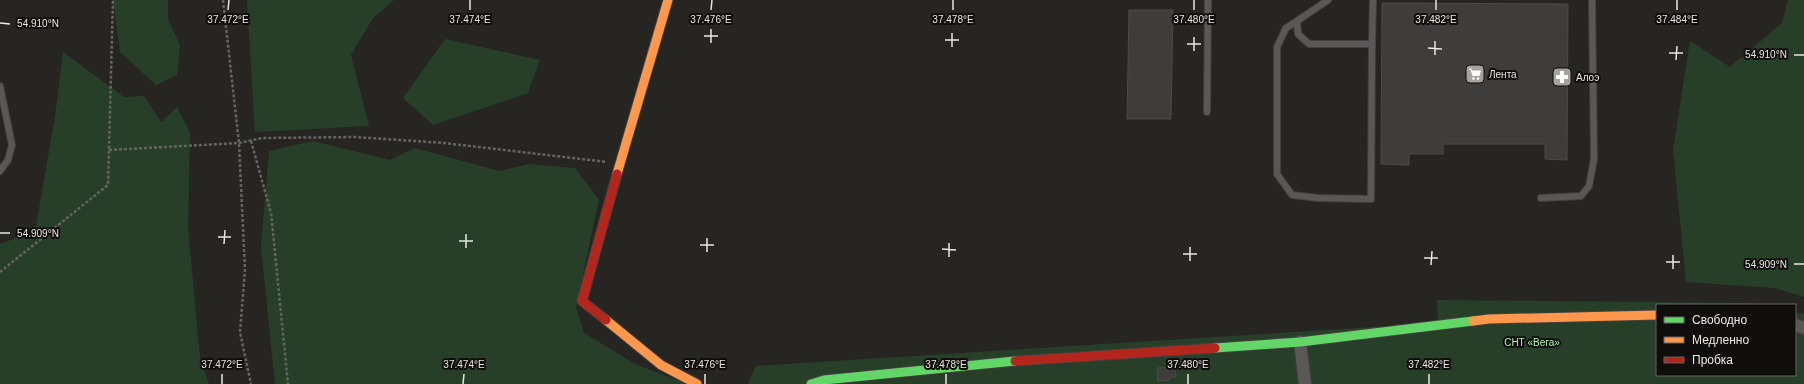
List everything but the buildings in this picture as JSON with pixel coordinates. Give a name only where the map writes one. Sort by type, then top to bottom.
[{"type":"street","points":[[668,0],[620,163],[582,301],[661,365],[697,384]]},
{"type":"street","points":[[811,384],[824,380],[974,364],[1300,342],[1489,320],[1656,315]]},
{"type":"street","points":[[1300,342],[1305,384]]},
{"type":"lane","points":[[1206,112],[1208,0]]},
{"type":"lane","points":[[1328,0],[1286,28],[1277,47],[1277,174],[1292,195],[1318,198],[1370,199],[1373,0]]},
{"type":"lane","points":[[1541,198],[1581,196],[1589,186],[1594,159],[1592,0]]},
{"type":"lane","points":[[1297,21],[1298,34],[1308,44],[1372,44]]},
{"type":"lane","points":[[0,86],[12,145],[8,160],[0,171]]},
{"type":"path","points":[[0,272],[108,185],[113,0]]},
{"type":"path","points":[[223,0],[239,143],[245,270],[240,332],[251,384]]},
{"type":"path","points":[[109,150],[239,143],[262,138],[355,137],[444,143],[620,163]]},
{"type":"path","points":[[251,140],[271,213],[288,384]]},
{"type":"green space","points":[[113,0],[168,0],[168,19],[180,45],[177,75],[156,85],[120,52]]},
{"type":"green space","points":[[247,0],[394,0],[373,18],[351,55],[369,126],[255,132]]},
{"type":"green space","points":[[1788,0],[1804,0],[1804,297],[1775,288],[1686,282],[1673,150],[1690,41],[1730,67],[1782,23]]},
{"type":"green space","points":[[445,39],[540,60],[528,93],[433,125],[403,98]]},
{"type":"green space","points":[[63,52],[124,97],[144,96],[161,122],[177,107],[190,133],[188,227],[200,358],[209,384],[0,384],[0,244],[35,231],[55,117]]},
{"type":"green space","points":[[313,141],[390,160],[415,148],[499,171],[529,164],[575,168],[599,200],[576,307],[584,333],[635,364],[688,384],[275,384],[261,247],[269,151]]},
{"type":"green space","name":"СНТ «Вега»","points":[[1437,300],[1749,303],[1754,304],[1656,304],[1656,376],[1796,376],[1796,312],[1804,314],[1804,384],[748,384],[756,366],[1438,323]]},
{"type":"traffic: fast","points":[[1215,348],[1300,342],[1473,321]]},
{"type":"traffic: fast","points":[[811,384],[824,380],[1015,361]]},
{"type":"traffic: slow","points":[[617,174],[668,0]]},
{"type":"traffic: slow","points":[[1473,321],[1489,319],[1656,315]]},
{"type":"traffic: slow","points":[[606,320],[661,365],[697,384]]},
{"type":"traffic: jam","points":[[606,320],[582,301],[617,174]]},
{"type":"traffic: jam","points":[[1015,361],[1215,348]]},
{"type":"place","name":"Лента","points":[[1475,74]]},
{"type":"place","name":"Алоэ","points":[[1562,77]]}]
